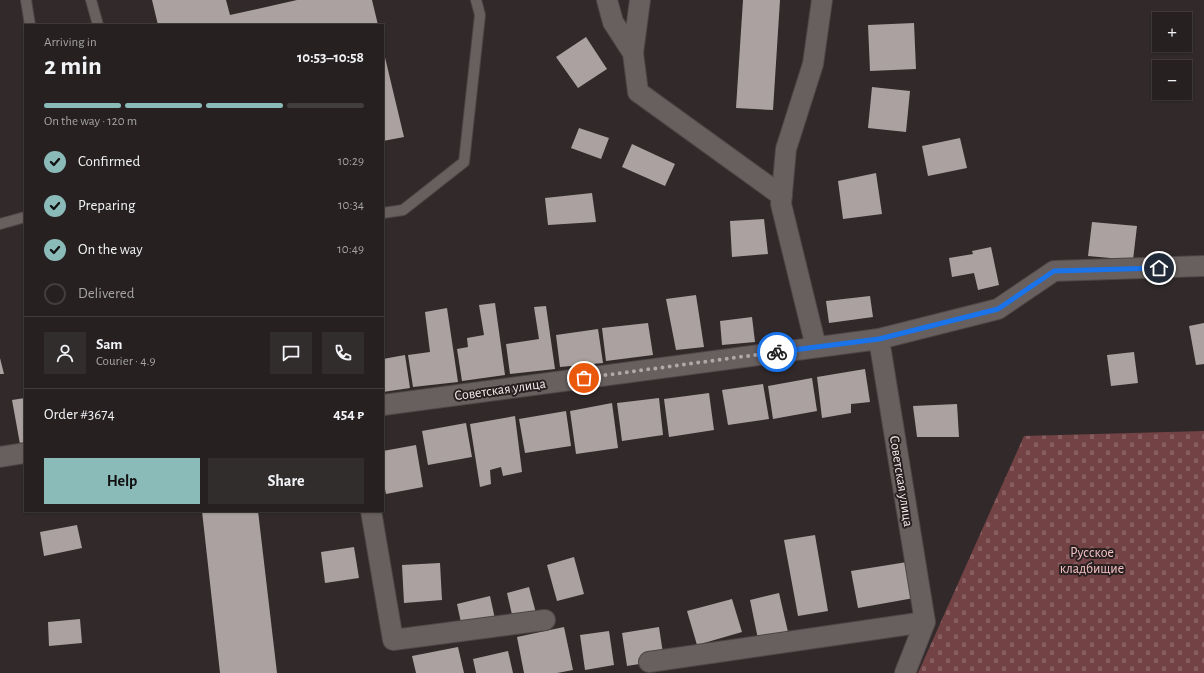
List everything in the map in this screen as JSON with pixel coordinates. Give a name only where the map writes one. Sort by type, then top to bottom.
[{"type":"street","points":[[607,0],[613,22],[633,53]]},
{"type":"street","points":[[640,0],[633,53],[638,92],[782,196]]},
{"type":"street","points":[[816,347],[781,204],[786,149],[813,64],[822,0]]},
{"type":"street","name":"Советская улица","points":[[384,405],[879,339],[998,309],[1054,271],[1204,266]]},
{"type":"street","name":"Советская улица","points":[[879,339],[925,622]]},
{"type":"street","points":[[0,457],[24,453]]},
{"type":"street","points":[[371,512],[393,640],[545,620]]},
{"type":"street","points":[[650,662],[925,622],[906,673]]},
{"type":"lane","points":[[26,0],[30,24]]},
{"type":"lane","points":[[91,0],[98,24]]},
{"type":"lane","points":[[384,213],[404,210],[464,162],[480,15],[476,0]]},
{"type":"lane","points":[[0,224],[24,217]]},
{"type":"green space","name":"Русское кладбищие","points":[[1204,431],[1204,673],[918,673],[1024,436]]},
{"type":"building","points":[[152,0],[226,0],[230,15],[297,0],[372,0],[378,24],[158,24]]},
{"type":"building","points":[[743,0],[780,0],[773,110],[736,108]]},
{"type":"building","points":[[914,23],[916,69],[870,71],[868,25]]},
{"type":"building","points":[[586,37],[607,69],[578,88],[556,57]]},
{"type":"building","points":[[384,53],[404,137],[384,141]]},
{"type":"building","points":[[872,87],[910,91],[906,132],[868,128]]},
{"type":"building","points":[[579,128],[609,138],[601,159],[571,148]]},
{"type":"building","points":[[960,138],[967,168],[928,176],[922,146]]},
{"type":"building","points":[[632,144],[675,164],[665,186],[622,167]]},
{"type":"building","points":[[876,173],[882,214],[843,219],[838,181]]},
{"type":"building","points":[[592,193],[596,222],[548,225],[545,198]]},
{"type":"building","points":[[764,219],[768,254],[732,257],[730,221]]},
{"type":"building","points":[[1092,222],[1137,226],[1133,260],[1088,256]]},
{"type":"building","points":[[991,247],[999,285],[978,290],[974,273],[952,277],[949,258],[973,254],[972,251]]},
{"type":"building","points":[[696,295],[704,347],[676,350],[666,299]]},
{"type":"building","points":[[870,296],[873,317],[829,323],[826,301]]},
{"type":"building","points":[[495,303],[505,375],[462,381],[457,349],[468,347],[467,338],[484,335],[479,305]]},
{"type":"building","points":[[546,306],[555,369],[510,374],[506,344],[539,339],[534,307]]},
{"type":"building","points":[[447,308],[458,382],[413,387],[408,355],[430,352],[425,312]]},
{"type":"building","points":[[752,317],[755,342],[722,345],[720,321]]},
{"type":"building","points":[[648,323],[653,355],[606,361],[602,328]]},
{"type":"building","points":[[1204,323],[1204,364],[1196,365],[1189,326]]},
{"type":"building","points":[[598,329],[603,363],[560,367],[556,335]]},
{"type":"building","points":[[1134,352],[1138,383],[1111,386],[1107,355]]},
{"type":"building","points":[[405,355],[410,388],[384,392],[384,359]]},
{"type":"building","points":[[0,358],[4,374],[0,374]]},
{"type":"building","points":[[865,369],[870,402],[851,404],[851,413],[822,418],[817,377]]},
{"type":"building","points":[[812,378],[817,411],[773,419],[768,386]]},
{"type":"building","points":[[763,384],[769,419],[728,425],[722,390]]},
{"type":"building","points":[[709,393],[714,430],[669,437],[664,399]]},
{"type":"building","points":[[24,398],[24,443],[20,444],[12,400]]},
{"type":"building","points":[[659,398],[663,435],[622,441],[617,403]]},
{"type":"building","points":[[612,403],[618,448],[576,454],[570,411]]},
{"type":"building","points":[[957,404],[959,437],[917,437],[913,406]]},
{"type":"building","points":[[566,411],[571,446],[525,453],[519,419]]},
{"type":"building","points":[[515,416],[522,472],[503,476],[501,467],[490,470],[491,484],[480,487],[470,424]]},
{"type":"building","points":[[466,423],[472,457],[428,465],[422,431]]},
{"type":"building","points":[[416,445],[423,487],[386,494],[384,484],[384,451]]},
{"type":"building","points":[[202,512],[258,512],[277,673],[220,673]]},
{"type":"building","points":[[77,525],[82,548],[44,556],[40,532]]},
{"type":"building","points":[[815,535],[828,611],[798,616],[784,540]]},
{"type":"building","points":[[354,547],[359,578],[325,583],[321,552]]},
{"type":"building","points":[[574,557],[584,594],[557,601],[547,565]]},
{"type":"building","points":[[907,562],[914,598],[858,608],[851,571]]},
{"type":"building","points":[[440,563],[442,600],[404,603],[402,565]]},
{"type":"building","points":[[529,587],[536,613],[513,619],[507,593]]},
{"type":"building","points":[[779,593],[788,632],[758,639],[750,600]]},
{"type":"building","points":[[490,596],[495,619],[462,627],[457,604]]},
{"type":"building","points":[[732,599],[742,632],[697,645],[687,611]]},
{"type":"building","points":[[80,619],[82,643],[49,646],[48,622]]},
{"type":"building","points":[[564,627],[573,670],[557,673],[524,673],[517,637]]},
{"type":"building","points":[[659,627],[664,660],[627,666],[622,633]]},
{"type":"building","points":[[609,631],[614,665],[585,670],[580,635]]},
{"type":"building","points":[[458,647],[464,673],[416,673],[412,656]]},
{"type":"building","points":[[508,651],[513,673],[476,673],[473,659]]},
{"type":"way so far","points":[[584,378],[777,352]]},
{"type":"route","points":[[777,352],[879,339],[998,309],[1054,271],[1159,268]]}]
